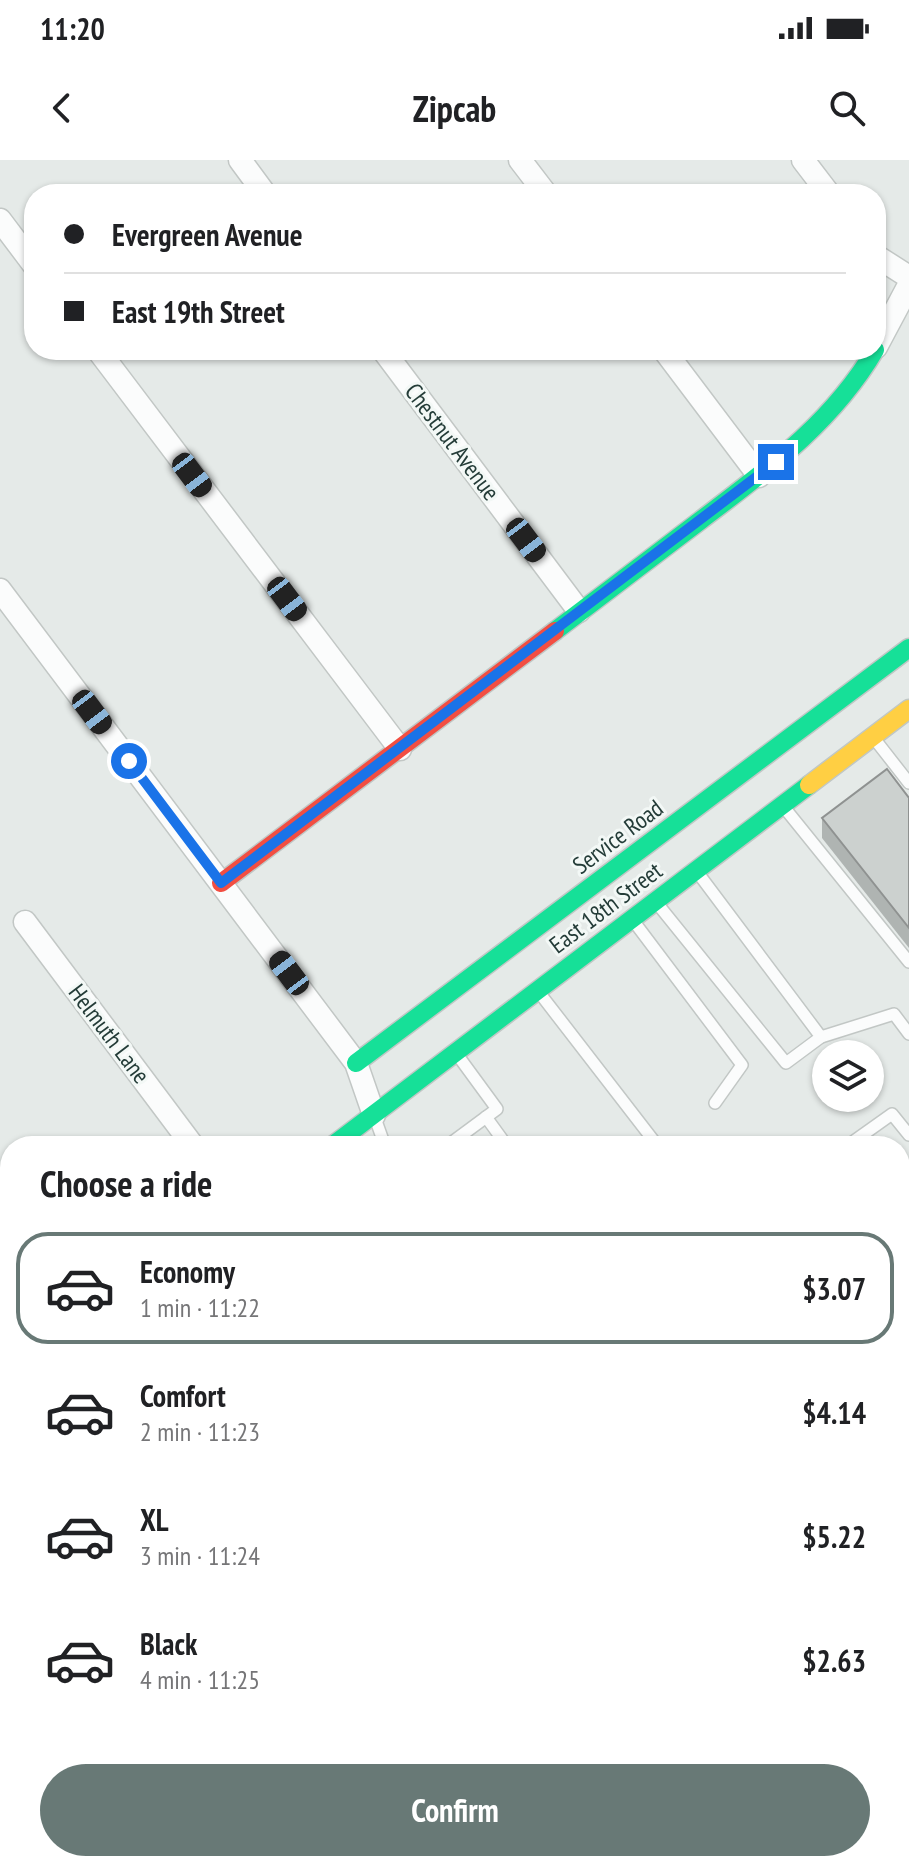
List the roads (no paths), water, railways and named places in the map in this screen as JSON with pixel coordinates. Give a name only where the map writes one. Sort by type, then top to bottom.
[{"type":"street","points":[[240,160],[258,184]]},
{"type":"street","points":[[520,160],[538,184]]},
{"type":"street","points":[[803,160],[821,184]]},
{"type":"street","points":[[0,220],[24,252]]},
{"type":"street","points":[[886,262],[909,277]]},
{"type":"street","points":[[886,328],[909,285]]},
{"type":"street","points":[[106,360],[400,749]]},
{"type":"street","name":"Chestnut Avenue","points":[[391,360],[579,611]]},
{"type":"street","points":[[672,360],[759,476]]},
{"type":"street","points":[[221,883],[759,476],[841,402],[870,360]]},
{"type":"street","points":[[0,590],[356,1063],[374,1115]]},
{"type":"street","name":"Service Road","points":[[356,1063],[909,648]]},
{"type":"street","name":"East 18th Street","points":[[346,1136],[909,709]]},
{"type":"street","name":"Helmuth Lane","points":[[25,922],[186,1136]]},
{"type":"lane","points":[[872,736],[909,783]]},
{"type":"lane","points":[[782,805],[909,962]]},
{"type":"lane","points":[[696,870],[821,1037]]},
{"type":"lane","points":[[655,901],[786,1063],[821,1037],[894,1014],[909,1034]]},
{"type":"lane","points":[[632,919],[742,1065],[715,1103]]},
{"type":"lane","points":[[537,991],[650,1136]]},
{"type":"lane","points":[[456,1053],[497,1109],[460,1136]]},
{"type":"lane","points":[[861,1136],[892,1114],[909,1135]]},
{"type":"lane","points":[[374,1115],[381,1136]]},
{"type":"lane","points":[[486,1117],[500,1136]]}]
